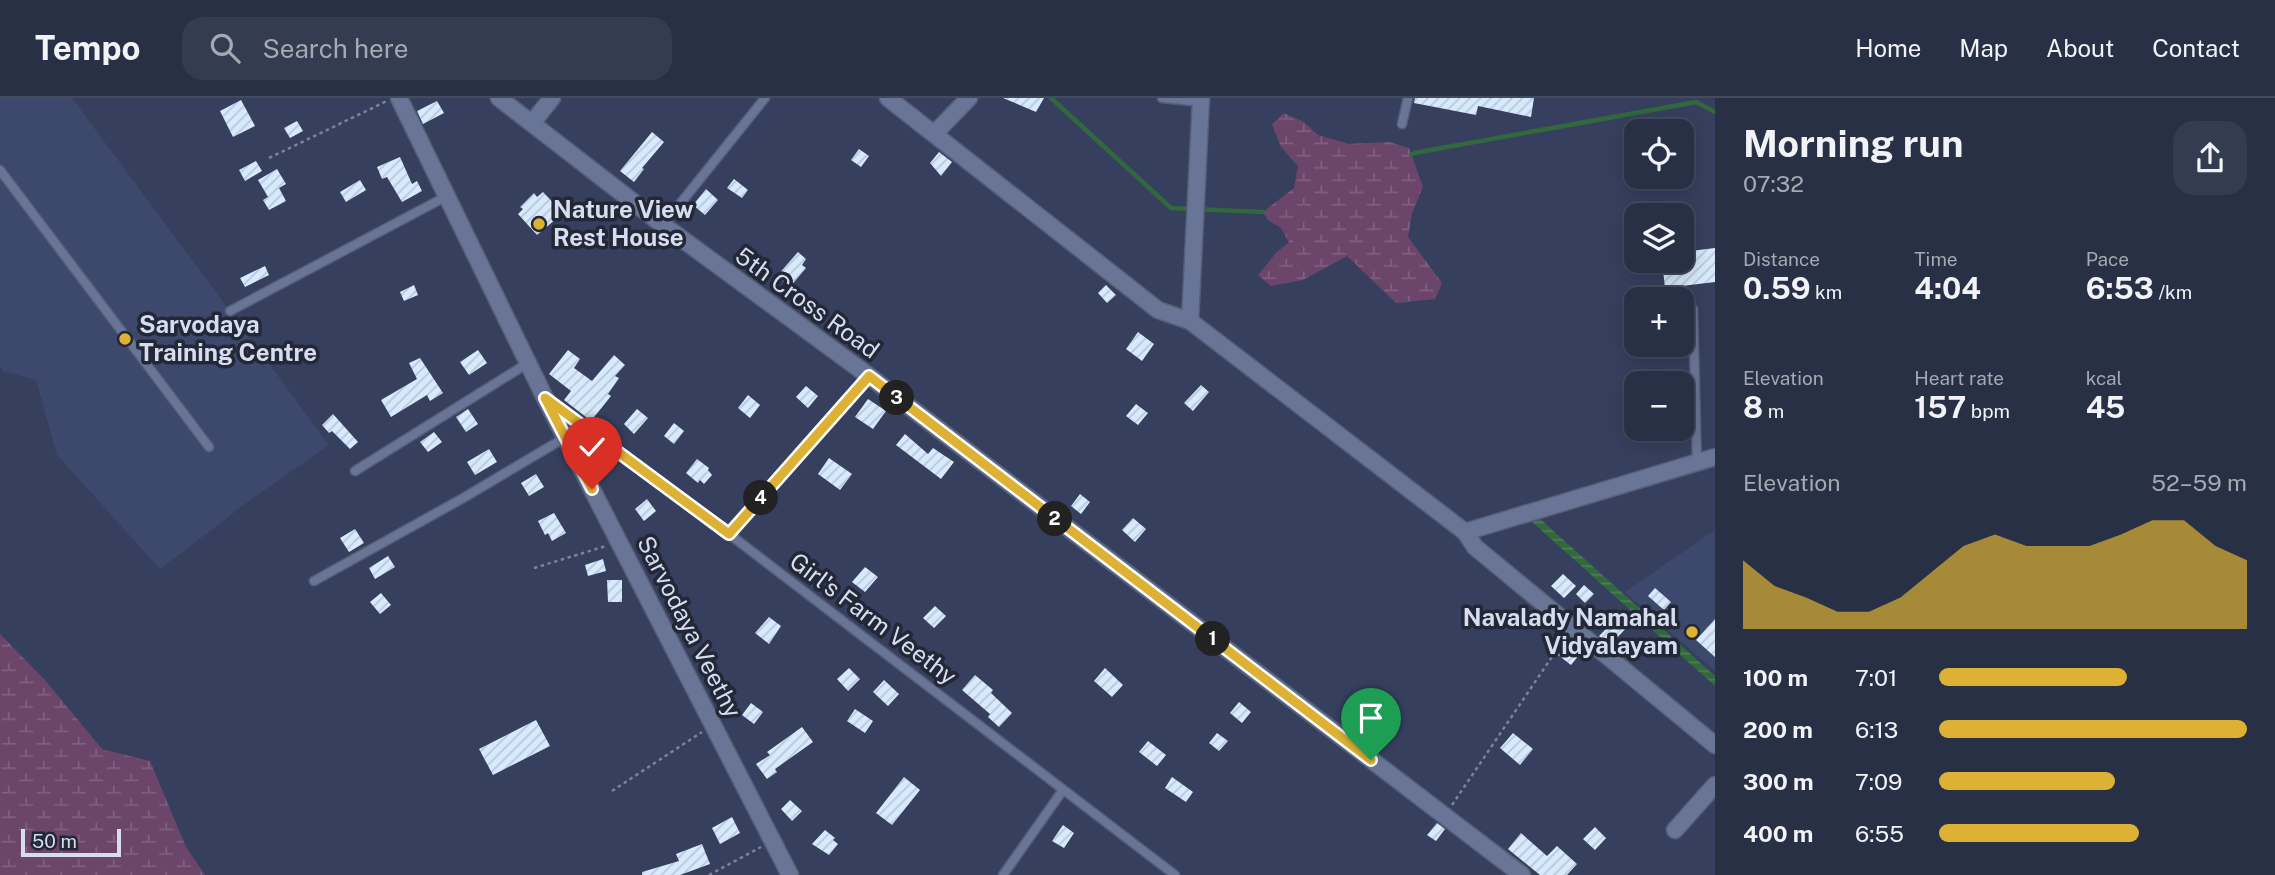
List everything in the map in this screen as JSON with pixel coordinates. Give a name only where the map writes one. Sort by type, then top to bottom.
[{"type":"street","name":"Sarvodaya Veethy","points":[[399,98],[545,398],[790,875]]},
{"type":"street","name":"5th Cross Road","points":[[499,98],[663,225],[869,376],[1522,875]]},
{"type":"street","points":[[532,124],[552,98]]},
{"type":"street","points":[[888,98],[1158,310],[1191,321],[1465,532],[1475,547],[1715,745]]},
{"type":"street","points":[[934,134],[969,98]]},
{"type":"street","points":[[1191,321],[1201,100]]},
{"type":"street","points":[[1465,532],[1715,457]]},
{"type":"street","points":[[1675,830],[1715,785]]},
{"type":"lane","points":[[663,225],[765,98]]},
{"type":"lane","points":[[1162,98],[1201,100]]},
{"type":"lane","points":[[1402,124],[1408,98]]},
{"type":"lane","points":[[0,170],[209,447]]},
{"type":"lane","points":[[230,311],[447,196]]},
{"type":"lane","points":[[1694,348],[1697,463]]},
{"type":"lane","points":[[355,471],[528,363]]},
{"type":"lane","points":[[729,534],[869,376]]},
{"type":"lane","name":"Girl's Farm Veethy","points":[[545,398],[729,534],[1175,875]]},
{"type":"lane","points":[[314,581],[465,498],[566,437]]},
{"type":"lane","points":[[1003,875],[1063,790]]},
{"type":"path","points":[[269,158],[393,98]]},
{"type":"path","points":[[534,568],[619,542]]},
{"type":"path","points":[[1444,816],[1572,628]]},
{"type":"path","points":[[612,791],[714,725]]},
{"type":"path","points":[[709,875],[773,840]]},
{"type":"shaded area","name":"Sarvodaya Training Centre","points":[[0,98],[72,98],[329,445],[249,501],[160,569],[57,455],[36,380],[3,371],[0,366]]},
{"type":"shaded area","points":[[1539,518],[1715,676],[1715,686],[1531,521]]},
{"type":"shaded area","name":"Navalady Namahal Vidyalayam","points":[[1715,530],[1715,671],[1625,592]]},
{"type":"green space","points":[[1284,113],[1304,122],[1318,135],[1349,144],[1389,142],[1409,148],[1423,187],[1412,213],[1408,237],[1442,283],[1435,299],[1396,303],[1347,256],[1303,280],[1271,286],[1258,275],[1289,242],[1281,228],[1268,220],[1263,212],[1294,188],[1298,166],[1281,147],[1272,124]]},
{"type":"green space","points":[[0,634],[44,679],[102,749],[150,761],[186,847],[205,875],[0,875]]},
{"type":"building","points":[[1003,98],[1044,98],[1036,112]]},
{"type":"building","points":[[1415,98],[1534,98],[1531,117],[1478,106],[1476,115],[1414,103]]},
{"type":"building","points":[[241,100],[255,126],[233,137],[220,111]]},
{"type":"building","points":[[437,101],[444,113],[423,124],[417,111]]},
{"type":"building","points":[[297,121],[303,131],[290,138],[284,128]]},
{"type":"building","points":[[652,132],[664,142],[634,182],[620,171]]},
{"type":"building","points":[[859,149],[869,156],[861,167],[851,160]]},
{"type":"building","points":[[939,152],[952,162],[941,176],[930,163]]},
{"type":"building","points":[[400,157],[412,184],[417,181],[422,191],[402,202],[387,177],[382,179],[377,167]]},
{"type":"building","points":[[256,161],[262,171],[245,181],[239,170]]},
{"type":"building","points":[[277,169],[286,184],[279,188],[286,201],[269,210],[263,200],[268,197],[258,180]]},
{"type":"building","points":[[734,179],[748,190],[742,198],[727,188]]},
{"type":"building","points":[[360,180],[366,190],[346,202],[340,192]]},
{"type":"building","points":[[706,189],[718,200],[705,215],[693,205]]},
{"type":"building","name":"Nature View Rest House","points":[[543,192],[563,213],[537,235],[518,214],[523,209],[520,207],[534,193],[537,197]]},
{"type":"building","points":[[1715,248],[1715,282],[1665,287],[1663,273],[1694,273],[1694,251]]},
{"type":"building","points":[[798,252],[806,259],[802,265],[806,268],[790,287],[777,276]]},
{"type":"building","points":[[265,266],[269,275],[245,287],[240,278]]},
{"type":"building","points":[[414,285],[418,295],[404,301],[400,292]]},
{"type":"building","points":[[1106,285],[1116,295],[1107,303],[1098,293]]},
{"type":"building","points":[[1138,332],[1154,344],[1142,361],[1126,349]]},
{"type":"building","points":[[478,350],[487,363],[469,375],[460,362]]},
{"type":"building","points":[[568,350],[580,359],[574,368],[592,381],[614,355],[625,365],[615,376],[619,378],[608,394],[611,396],[591,421],[564,400],[571,391],[549,374]]},
{"type":"building","points":[[420,358],[443,393],[430,401],[427,395],[391,417],[381,400],[417,379],[409,363]]},
{"type":"building","points":[[1201,385],[1209,392],[1193,411],[1184,403]]},
{"type":"building","points":[[806,386],[818,396],[808,408],[796,397]]},
{"type":"building","points":[[748,395],[760,405],[750,418],[738,408]]},
{"type":"building","points":[[868,399],[886,411],[873,429],[855,417]]},
{"type":"building","points":[[1136,404],[1148,413],[1138,425],[1126,416]]},
{"type":"building","points":[[468,409],[478,424],[466,432],[456,417]]},
{"type":"building","points":[[637,409],[648,418],[634,434],[624,424]]},
{"type":"building","points":[[333,414],[358,442],[350,449],[322,425]]},
{"type":"building","points":[[674,423],[684,431],[674,444],[664,436]]},
{"type":"building","points":[[434,432],[442,442],[428,452],[420,442]]},
{"type":"building","points":[[905,434],[928,454],[933,448],[954,462],[941,479],[896,445]]},
{"type":"building","points":[[489,449],[497,462],[475,475],[467,462]]},
{"type":"building","points":[[829,458],[852,474],[840,490],[818,474]]},
{"type":"building","points":[[697,459],[709,468],[712,475],[704,484],[700,480],[698,483],[686,473]]},
{"type":"building","points":[[536,474],[544,487],[529,496],[521,483]]},
{"type":"building","points":[[1080,494],[1090,502],[1081,514],[1071,506]]},
{"type":"building","points":[[647,499],[656,511],[644,521],[635,509]]},
{"type":"building","points":[[554,513],[566,533],[552,541],[548,533],[545,535],[538,521]]},
{"type":"building","points":[[1133,518],[1146,529],[1135,542],[1122,530]]},
{"type":"building","points":[[355,529],[364,543],[349,552],[340,538]]},
{"type":"building","points":[[388,556],[395,567],[375,579],[369,568]]},
{"type":"building","points":[[603,559],[606,571],[588,576],[585,565]]},
{"type":"building","points":[[865,567],[878,577],[865,592],[852,582]]},
{"type":"building","points":[[1563,574],[1576,586],[1564,598],[1551,586]]},
{"type":"building","points":[[607,580],[622,580],[622,602],[608,602]]},
{"type":"building","points":[[1584,585],[1594,594],[1585,603],[1576,594]]},
{"type":"building","points":[[1655,588],[1671,602],[1664,610],[1648,596]]},
{"type":"building","points":[[381,593],[391,605],[380,614],[370,602]]},
{"type":"building","points":[[935,606],[946,616],[934,628],[923,618]]},
{"type":"building","points":[[1622,613],[1632,622],[1610,645],[1599,636]]},
{"type":"building","points":[[769,617],[781,626],[769,644],[755,633]]},
{"type":"building","points":[[1715,619],[1715,657],[1696,640]]},
{"type":"building","points":[[1571,639],[1583,650],[1571,665],[1558,655]]},
{"type":"building","points":[[849,668],[860,679],[848,691],[837,679]]},
{"type":"building","points":[[1105,668],[1123,685],[1112,697],[1094,681]]},
{"type":"building","points":[[975,675],[993,690],[991,693],[1012,713],[999,727],[988,717],[990,714],[962,690]]},
{"type":"building","points":[[884,680],[899,694],[888,706],[873,692]]},
{"type":"building","points":[[1239,702],[1251,712],[1242,723],[1230,713]]},
{"type":"building","points":[[751,703],[763,712],[754,724],[742,715]]},
{"type":"building","points":[[855,709],[873,721],[865,733],[847,721]]},
{"type":"building","points":[[536,720],[550,746],[493,775],[479,749]]},
{"type":"building","points":[[802,727],[813,742],[775,769],[777,772],[767,779],[756,764],[770,755],[767,752]]},
{"type":"building","points":[[1217,733],[1228,741],[1219,751],[1209,743]]},
{"type":"building","points":[[1513,733],[1533,749],[1520,765],[1500,748]]},
{"type":"building","points":[[1148,741],[1166,755],[1157,766],[1139,752]]},
{"type":"building","points":[[904,777],[920,790],[892,825],[876,813]]},
{"type":"building","points":[[1172,777],[1193,792],[1186,802],[1165,788]]},
{"type":"building","points":[[790,800],[802,811],[792,821],[781,809]]},
{"type":"building","points":[[732,817],[740,833],[720,844],[712,828]]},
{"type":"building","points":[[1437,823],[1445,829],[1436,841],[1427,835]]},
{"type":"building","points":[[1063,825],[1074,833],[1064,848],[1052,841]]},
{"type":"building","points":[[1595,827],[1606,838],[1595,850],[1583,839]]},
{"type":"building","points":[[825,830],[838,844],[829,855],[812,844]]},
{"type":"building","points":[[1521,833],[1547,856],[1557,846],[1577,864],[1567,875],[1540,875],[1508,849]]},
{"type":"building","points":[[702,844],[710,864],[680,875],[642,875],[642,872],[679,861],[676,854]]},
{"type":"waterway","points":[[1051,98],[1171,208],[1263,212]]},
{"type":"waterway","points":[[1411,155],[1696,102],[1715,112]]},
{"type":"place","name":"Nature View Rest House","points":[[539,224]]},
{"type":"place","name":"Sarvodaya Training Centre","points":[[125,339]]},
{"type":"place","name":"Navalady Namahal Vidyalayam","points":[[1692,632]]},
{"type":"route","points":[[592,489],[545,398],[729,534],[869,376],[1371,760]]}]
